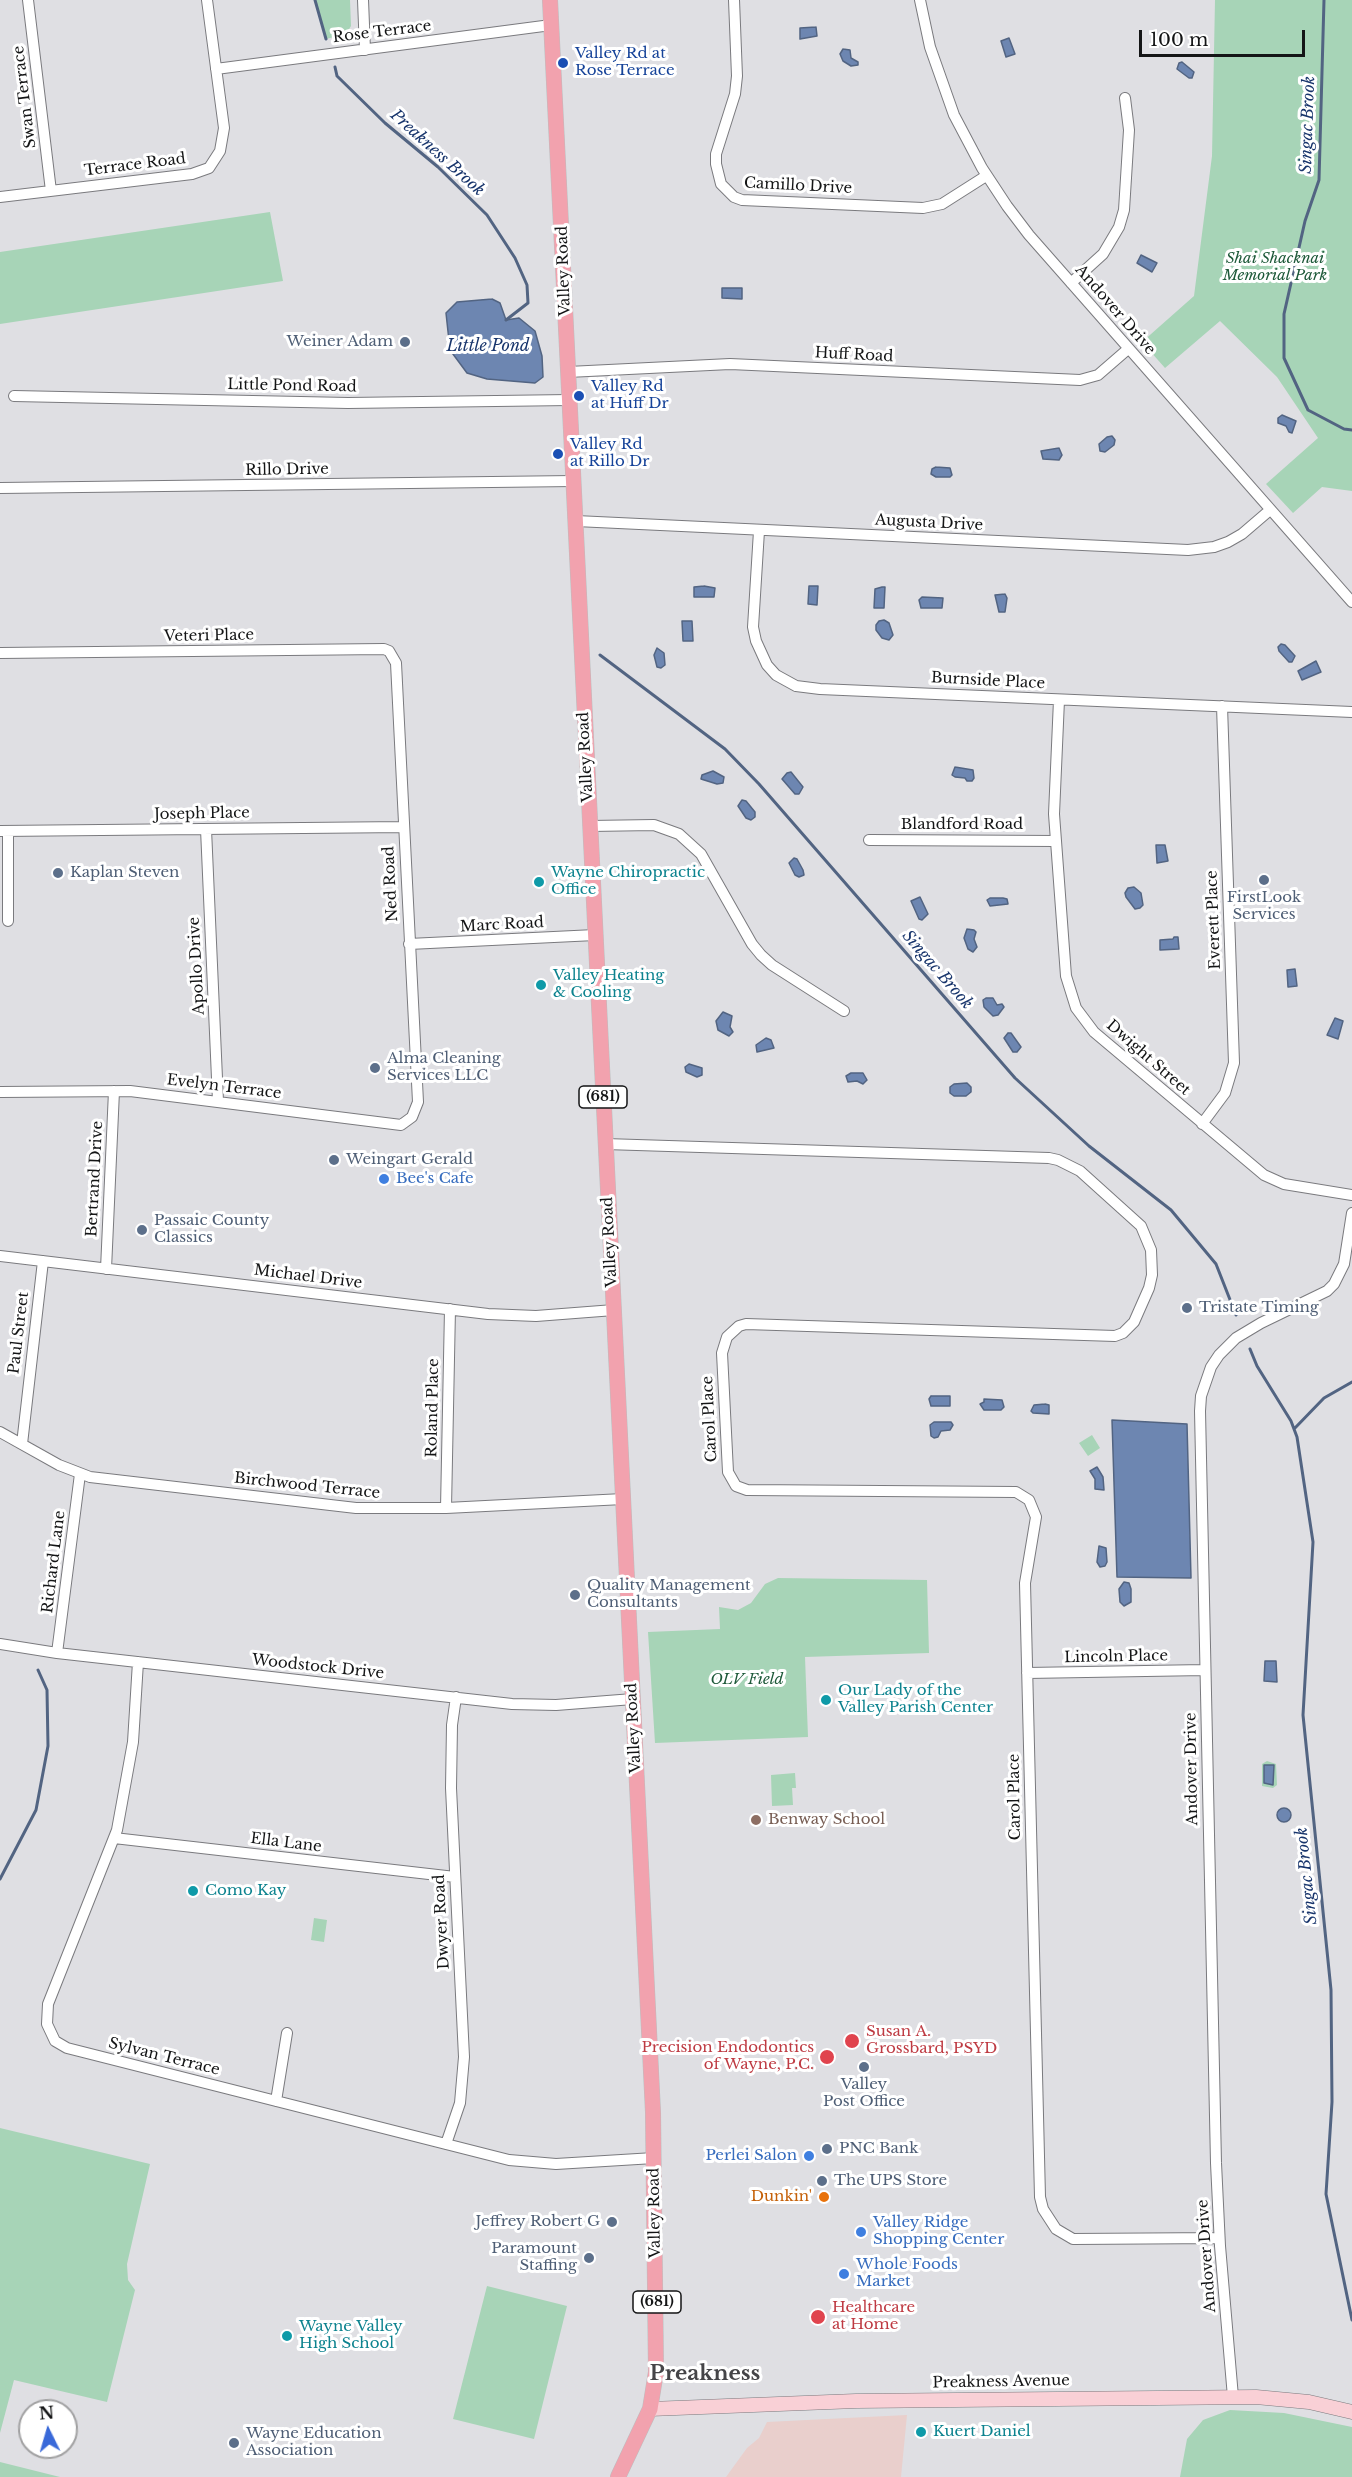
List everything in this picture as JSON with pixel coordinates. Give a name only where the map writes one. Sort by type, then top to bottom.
[{"type":"main road","name":"Valley Road","points":[[550,0],[654,2158],[656,2378],[650,2409],[618,2477]]},
{"type":"main road","name":"Preakness Avenue","points":[[650,2409],[866,2401],[1233,2397],[1309,2402],[1352,2412]]},
{"type":"street","name":"Swan Terrace","points":[[28,0],[51,191]]},
{"type":"street","name":"Terrace Road","points":[[0,197],[192,174],[208,168],[220,151],[224,128],[207,0]]},
{"type":"street","points":[[363,0],[365,50]]},
{"type":"street","name":"Camillo Drive","points":[[734,0],[737,76],[735,94],[716,154],[716,164],[721,184],[734,197],[742,200],[924,208],[942,204],[986,176]]},
{"type":"street","name":"Andover Drive","points":[[920,0],[930,47],[941,82],[954,115],[986,176],[1029,235],[1352,602]]},
{"type":"street","name":"Rose Terrace","points":[[216,69],[552,26]]},
{"type":"street","points":[[1071,283],[1103,254],[1119,226],[1124,210],[1129,130],[1125,98]]},
{"type":"street","name":"Huff Road","points":[[568,372],[730,364],[1080,380],[1098,375],[1128,349]]},
{"type":"street","name":"Little Pond Road","points":[[14,396],[348,403],[570,400]]},
{"type":"street","name":"Rillo Drive","points":[[0,488],[574,481]]},
{"type":"street","name":"Augusta Drive","points":[[576,521],[1188,550],[1214,547],[1228,542],[1242,534],[1270,510]]},
{"type":"street","name":"Burnside Place","points":[[759,531],[753,627],[756,641],[767,665],[785,681],[796,686],[1352,712]]},
{"type":"street","name":"Veteri Place","points":[[0,653],[384,649],[393,656],[397,677]]},
{"type":"street","name":"Ned Road","points":[[397,677],[417,1089]]},
{"type":"street","name":"Dwight Street","points":[[1059,700],[1054,793],[1056,841],[1066,976],[1076,1008],[1094,1032],[1252,1166],[1270,1178],[1291,1185],[1352,1195]]},
{"type":"street","name":"Everett Place","points":[[1202,1124],[1225,1093],[1234,1063],[1222,706]]},
{"type":"street","points":[[590,826],[654,825],[679,834],[701,854],[761,955],[772,965],[844,1011]]},
{"type":"street","name":"Joseph Place","points":[[4,831],[404,827]]},
{"type":"street","name":"Apollo Drive","points":[[206,829],[218,1101]]},
{"type":"street","points":[[4,831],[8,921]]},
{"type":"street","name":"Blandford Road","points":[[869,840],[1056,841]]},
{"type":"street","name":"Marc Road","points":[[409,944],[595,935]]},
{"type":"street","name":"Evelyn Terrace","points":[[0,1092],[114,1091],[218,1101],[401,1125],[412,1117],[416,1110],[417,1089]]},
{"type":"street","name":"Bertrand Drive","points":[[106,1269],[114,1091]]},
{"type":"street","name":"Carol Place","points":[[605,1144],[1049,1158],[1080,1171],[1141,1226],[1149,1243],[1153,1262],[1149,1288],[1134,1322],[1123,1333],[1115,1336],[746,1324],[732,1330],[723,1346],[728,1472],[731,1480],[742,1489],[1016,1492],[1029,1500],[1036,1517],[1026,1569],[1027,1673],[1038,2155],[1040,2198],[1043,2210],[1056,2229],[1073,2240],[1219,2238]]},
{"type":"street","name":"Andover Drive","points":[[1233,2397],[1219,2238],[1200,1411],[1205,1380],[1218,1355],[1236,1338],[1261,1323],[1327,1291],[1334,1284],[1344,1264],[1352,1213]]},
{"type":"street","name":"Michael Drive","points":[[0,1256],[517,1316],[614,1310]]},
{"type":"street","name":"Paul Street","points":[[22,1444],[43,1261]]},
{"type":"street","name":"Roland Place","points":[[446,1508],[450,1309]]},
{"type":"street","name":"Birchwood Terrace","points":[[0,1432],[80,1474],[356,1508],[446,1508],[623,1499]]},
{"type":"street","name":"Richard Lane","points":[[57,1653],[80,1474]]},
{"type":"street","name":"Woodstock Drive","points":[[0,1644],[57,1653],[533,1705],[584,1704],[633,1699]]},
{"type":"street","name":"Sylvan Terrace","points":[[138,1662],[133,1742],[114,1838],[48,2004],[47,2024],[50,2034],[60,2045],[509,2160],[533,2163],[654,2158]]},
{"type":"street","name":"Lincoln Place","points":[[1027,1673],[1205,1670]]},
{"type":"street","name":"Dwyer Road","points":[[446,2144],[460,2103],[464,2057],[450,1756],[456,1697]]},
{"type":"street","name":"Ella Lane","points":[[114,1838],[455,1877]]},
{"type":"street","points":[[276,2101],[287,2033]]},
{"type":"shaded area","points":[[907,2415],[901,2477],[726,2477],[747,2448],[759,2438],[767,2422]]},
{"type":"green space","points":[[315,0],[350,0],[351,26],[346,34],[326,39]]},
{"type":"green space","name":"Shai Shacknai Memorial Park","points":[[1215,0],[1352,0],[1352,491],[1322,487],[1293,513],[1266,484],[1318,438],[1277,377],[1220,321],[1165,368],[1142,342],[1194,296],[1212,156]]},
{"type":"green space","points":[[270,212],[283,281],[0,324],[0,252]]},
{"type":"green space","points":[[1092,1435],[1100,1448],[1088,1456],[1079,1443]]},
{"type":"green space","name":"OLV Field","points":[[778,1578],[927,1580],[929,1653],[805,1657],[808,1737],[655,1743],[648,1632],[720,1629],[719,1607],[738,1610],[751,1603],[765,1584]]},
{"type":"green space","points":[[1267,1761],[1276,1764],[1277,1785],[1273,1788],[1262,1786],[1262,1764]]},
{"type":"green space","points":[[795,1773],[796,1788],[792,1788],[793,1805],[772,1806],[771,1775]]},
{"type":"green space","points":[[314,1918],[327,1920],[324,1942],[311,1940]]},
{"type":"green space","points":[[0,2128],[150,2164],[127,2264],[128,2280],[135,2290],[107,2402],[14,2380],[0,2433]]},
{"type":"green space","points":[[487,2286],[567,2306],[534,2439],[453,2419]]},
{"type":"green space","points":[[1230,2410],[1284,2413],[1352,2427],[1352,2477],[1180,2477],[1187,2439],[1203,2420]]},
{"type":"green space","points":[[0,2462],[60,2477],[0,2477]]},
{"type":"water","points":[[816,27],[817,36],[800,39],[800,28]]},
{"type":"water","points":[[1009,38],[1015,54],[1006,57],[1001,41]]},
{"type":"water","points":[[843,49],[850,50],[851,58],[858,62],[858,65],[851,66],[843,61],[840,54]]},
{"type":"water","points":[[1182,62],[1194,72],[1192,78],[1177,69],[1179,63]]},
{"type":"water","points":[[1141,255],[1157,263],[1152,272],[1137,263]]},
{"type":"water","points":[[722,288],[742,288],[742,299],[722,298]]},
{"type":"water","name":"Little Pond","points":[[492,299],[500,303],[506,320],[519,318],[535,331],[542,356],[543,377],[535,383],[487,379],[467,373],[450,350],[446,313],[457,302]]},
{"type":"water","points":[[1282,415],[1296,421],[1292,433],[1286,426],[1278,423],[1278,418]]},
{"type":"water","points":[[1112,436],[1115,440],[1114,445],[1105,452],[1100,451],[1099,444]]},
{"type":"water","points":[[1059,448],[1062,455],[1059,460],[1043,459],[1041,451]]},
{"type":"water","points":[[950,468],[952,475],[936,477],[931,474],[932,469]]},
{"type":"water","points":[[809,586],[818,586],[817,605],[808,604]]},
{"type":"water","points":[[694,587],[715,588],[714,597],[694,597]]},
{"type":"water","points":[[885,587],[884,608],[874,608],[875,589]]},
{"type":"water","points":[[1005,594],[1007,598],[1005,612],[999,612],[995,595]]},
{"type":"water","points":[[922,597],[943,598],[942,608],[921,608],[919,600]]},
{"type":"water","points":[[884,620],[889,623],[893,635],[889,640],[882,638],[876,630],[879,621]]},
{"type":"water","points":[[682,621],[692,621],[693,641],[683,641]]},
{"type":"water","points":[[1281,644],[1285,645],[1295,656],[1292,662],[1289,662],[1279,651],[1278,647]]},
{"type":"water","points":[[657,648],[664,653],[665,665],[661,668],[657,667],[654,655]]},
{"type":"water","points":[[1316,661],[1321,672],[1302,680],[1298,671]]},
{"type":"water","points":[[955,767],[973,770],[972,781],[952,775]]},
{"type":"water","points":[[713,771],[724,777],[723,783],[717,784],[701,779],[702,775]]},
{"type":"water","points":[[791,772],[803,787],[799,794],[795,794],[782,779]]},
{"type":"water","points":[[742,800],[746,801],[755,812],[755,817],[751,820],[746,818],[738,806]]},
{"type":"water","points":[[1156,845],[1165,845],[1168,861],[1157,863]]},
{"type":"water","points":[[794,858],[797,859],[804,875],[799,877],[795,875],[789,863]]},
{"type":"water","points":[[1134,887],[1141,893],[1143,905],[1135,909],[1125,893],[1128,888]]},
{"type":"water","points":[[920,897],[928,914],[922,920],[919,919],[911,901]]},
{"type":"water","points":[[990,898],[1007,899],[1008,904],[990,906],[987,900]]},
{"type":"water","points":[[967,929],[976,932],[974,939],[977,947],[973,952],[968,949],[964,938]]},
{"type":"water","points":[[1178,937],[1179,949],[1160,950],[1160,940]]},
{"type":"water","points":[[1295,969],[1297,986],[1288,987],[1287,970]]},
{"type":"water","points":[[993,998],[997,1005],[1002,1004],[1004,1007],[998,1015],[993,1016],[984,1007],[983,1000]]},
{"type":"water","points":[[723,1012],[732,1016],[730,1027],[733,1032],[729,1036],[718,1030],[716,1021]]},
{"type":"water","points":[[1335,1018],[1343,1021],[1338,1039],[1327,1035]]},
{"type":"water","points":[[1011,1033],[1021,1047],[1017,1052],[1013,1052],[1004,1038]]},
{"type":"water","points":[[766,1038],[771,1040],[774,1048],[757,1052],[756,1045]]},
{"type":"water","points":[[689,1064],[702,1068],[702,1075],[697,1077],[686,1072],[685,1067]]},
{"type":"water","points":[[851,1073],[863,1073],[867,1080],[863,1084],[857,1081],[848,1082],[846,1076]]},
{"type":"water","points":[[967,1083],[971,1087],[971,1092],[966,1096],[954,1096],[950,1093],[950,1087],[954,1084]]},
{"type":"water","points":[[931,1396],[950,1396],[950,1406],[931,1406],[929,1399]]},
{"type":"water","points":[[984,1399],[1002,1400],[1004,1407],[1001,1410],[984,1410],[980,1404],[984,1402]]},
{"type":"water","points":[[1034,1405],[1049,1405],[1049,1414],[1031,1411]]},
{"type":"water","points":[[1112,1420],[1187,1424],[1191,1578],[1117,1577]]},
{"type":"water","points":[[934,1422],[951,1422],[953,1425],[950,1430],[941,1431],[938,1437],[934,1438],[931,1436],[930,1425]]},
{"type":"water","points":[[1097,1467],[1103,1477],[1104,1490],[1095,1489],[1095,1479],[1090,1471]]},
{"type":"water","points":[[1099,1546],[1106,1548],[1107,1562],[1105,1566],[1100,1567],[1097,1562]]},
{"type":"water","points":[[1124,1582],[1129,1583],[1131,1602],[1124,1606],[1120,1602],[1119,1589]]},
{"type":"water","points":[[1265,1661],[1276,1661],[1277,1682],[1264,1681]]},
{"type":"water","points":[[1264,1765],[1274,1765],[1273,1785],[1264,1783]]},
{"type":"water","points":[[1284,1808],[1289,1810],[1291,1815],[1289,1820],[1284,1822],[1279,1820],[1277,1815],[1279,1810]]},
{"type":"waterway","name":"Preakness Brook","points":[[315,0],[326,39]]},
{"type":"waterway","name":"Singac Brook","points":[[1324,0],[1319,180],[1305,221],[1284,314],[1284,358],[1308,410],[1344,429],[1352,430]]},
{"type":"waterway","name":"Preakness Brook","points":[[335,67],[337,76],[385,123],[438,167],[487,215],[515,258],[527,285],[528,303],[506,320]]},
{"type":"waterway","name":"Singac Brook","points":[[600,655],[725,749],[759,784],[1015,1078],[1089,1146],[1171,1210],[1216,1264],[1236,1315]]},
{"type":"waterway","name":"Singac Brook","points":[[1250,1349],[1257,1366],[1291,1421],[1297,1437],[1313,1542],[1303,1715],[1331,1990],[1332,2102],[1326,2194],[1352,2320]]},
{"type":"waterway","name":"Singac Brook","points":[[1294,1429],[1324,1398],[1352,1382]]},
{"type":"waterway","points":[[0,1879],[36,1810],[48,1746],[47,1690],[38,1670]]},
{"type":"place","name":"Valley Rd at Rose Terrace","points":[[563,63]]},
{"type":"place","name":"Weiner Adam","points":[[405,342]]},
{"type":"place","name":"Valley Rd at Huff Dr","points":[[579,396]]},
{"type":"place","name":"Valley Rd at Rillo Dr","points":[[558,454]]},
{"type":"place","name":"Kaplan Steven","points":[[58,873]]},
{"type":"place","name":"FirstLook Services","points":[[1264,880]]},
{"type":"place","name":"Wayne Chiropractic Office","points":[[539,882]]},
{"type":"place","name":"Valley Heating & Cooling","points":[[541,985]]},
{"type":"place","name":"Alma Cleaning Services LLC","points":[[375,1068]]},
{"type":"place","name":"Weingart Gerald","points":[[334,1160]]},
{"type":"place","name":"Bee's Cafe","points":[[384,1179]]},
{"type":"place","name":"Passaic County Classics","points":[[142,1230]]},
{"type":"place","name":"Tristate Timing","points":[[1187,1308]]},
{"type":"place","name":"Quality Management Consultants","points":[[575,1595]]},
{"type":"place","name":"Our Lady of the Valley Parish Center","points":[[826,1700]]},
{"type":"place","name":"Benway School","points":[[756,1820]]},
{"type":"place","name":"Como Kay","points":[[193,1891]]},
{"type":"place","name":"Susan A. Grossbard, PSYD","points":[[852,2041]]},
{"type":"place","name":"Precision Endodontics of Wayne, P.C.","points":[[827,2057]]},
{"type":"place","name":"Valley Post Office","points":[[864,2067]]},
{"type":"place","name":"PNC Bank","points":[[827,2149]]},
{"type":"place","name":"Perlei Salon","points":[[809,2156]]},
{"type":"place","name":"The UPS Store","points":[[822,2181]]},
{"type":"place","name":"Dunkin'","points":[[824,2197]]},
{"type":"place","name":"Jeffrey Robert G","points":[[612,2222]]},
{"type":"place","name":"Valley Ridge Shopping Center","points":[[861,2232]]},
{"type":"place","name":"Paramount Staffing","points":[[589,2258]]},
{"type":"place","name":"Whole Foods Market","points":[[844,2274]]},
{"type":"place","name":"Healthcare at Home","points":[[818,2317]]},
{"type":"place","name":"Wayne Valley High School","points":[[287,2336]]},
{"type":"place","name":"Kuert Daniel","points":[[921,2432]]},
{"type":"place","name":"Wayne Education Association","points":[[234,2443]]},
{"type":"district","name":"Preakness","points":[[705,2374]]}]
